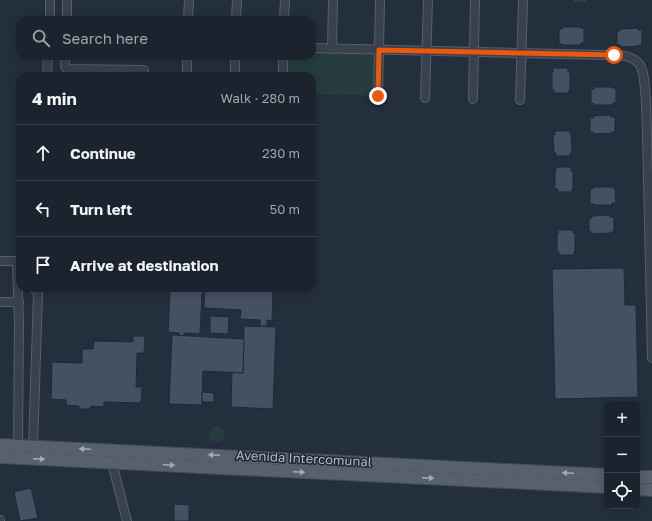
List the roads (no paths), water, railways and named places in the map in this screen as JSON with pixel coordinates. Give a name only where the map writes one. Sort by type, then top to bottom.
[{"type":"main road","name":"Avenida Intercomunal","points":[[0,445],[604,475]]},
{"type":"main road","name":"Avenida Intercomunal","points":[[0,458],[112,462],[604,488]]},
{"type":"main road","points":[[640,476],[652,478]]},
{"type":"main road","points":[[640,489],[652,490]]},
{"type":"street","points":[[50,0],[50,16]]},
{"type":"street","points":[[67,0],[67,16]]},
{"type":"street","points":[[188,16],[189,0]]},
{"type":"street","points":[[236,16],[237,0]]},
{"type":"street","points":[[284,16],[285,0]]},
{"type":"street","points":[[332,49],[333,0]]},
{"type":"street","points":[[378,96],[380,0]]},
{"type":"street","points":[[425,98],[428,0]]},
{"type":"street","points":[[473,100],[475,0]]},
{"type":"street","points":[[520,100],[523,0]]},
{"type":"street","points":[[316,48],[624,56],[636,60],[641,67],[645,94],[652,358]]},
{"type":"street","points":[[47,72],[48,60]]},
{"type":"street","points":[[65,60],[64,66],[68,69],[144,70]]},
{"type":"street","points":[[187,60],[187,72]]},
{"type":"street","points":[[234,72],[235,60]]},
{"type":"street","points":[[283,60],[283,72]]},
{"type":"street","points":[[0,261],[16,262]]},
{"type":"street","points":[[18,292],[20,321],[18,446]]},
{"type":"street","points":[[33,446],[38,292]]},
{"type":"street","points":[[0,302],[19,302]]},
{"type":"street","points":[[112,462],[127,521]]}]
